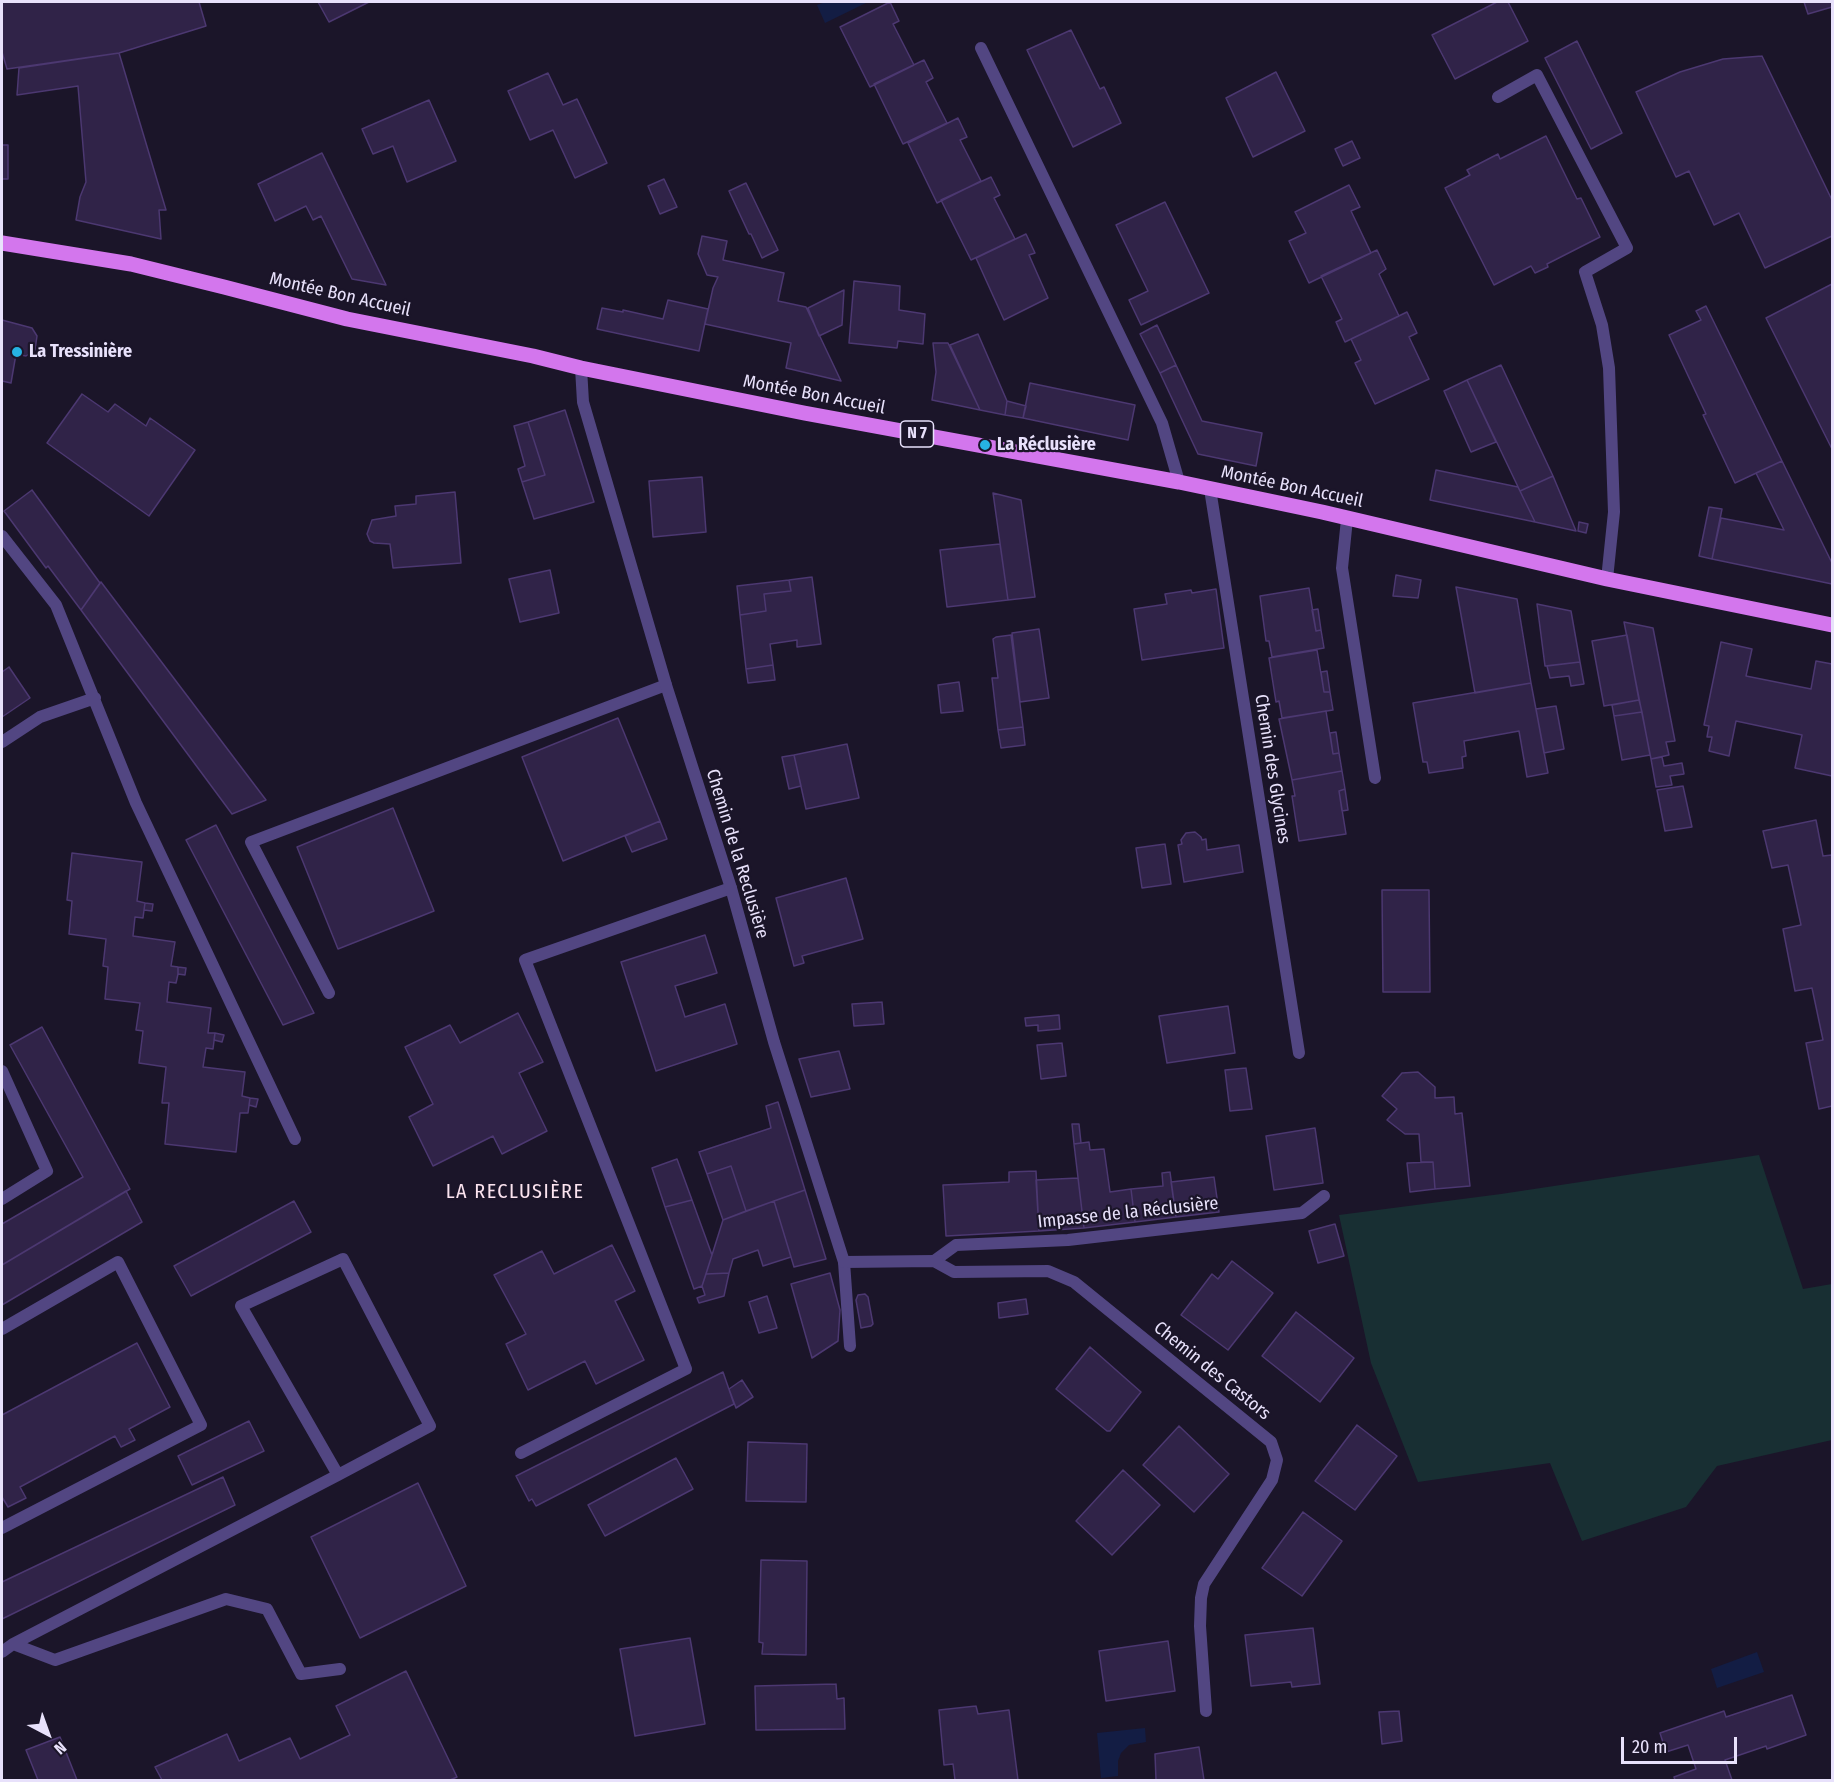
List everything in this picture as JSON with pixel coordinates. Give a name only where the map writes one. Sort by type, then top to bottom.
[{"type":"main road","name":"Montée Bon Accueil","points":[[2,243],[131,264],[347,319],[533,356],[581,368],[804,413],[1179,482],[1607,579],[1833,625]]},
{"type":"street","points":[[981,48],[1161,423],[1179,482]]},
{"type":"street","points":[[1498,97],[1537,75],[1627,248],[1585,272],[1602,325],[1609,368],[1614,512],[1607,579]]},
{"type":"street","name":"Chemin de la Reclusière","points":[[581,368],[584,402],[666,685],[731,888],[774,1042],[844,1262],[850,1346]]},
{"type":"street","name":"Chemin des Glycines","points":[[1210,489],[1299,1053]]},
{"type":"street","points":[[1347,519],[1342,568],[1375,778]]},
{"type":"street","points":[[2,536],[56,605],[136,803],[295,1139]]},
{"type":"street","points":[[329,993],[251,842],[666,685]]},
{"type":"street","points":[[2,742],[40,717],[95,699]]},
{"type":"street","points":[[521,1453],[686,1369],[525,960],[731,888]]},
{"type":"street","points":[[2,1071],[48,1171],[2,1198]]},
{"type":"street","name":"Impasse de la Réclusière","points":[[934,1261],[956,1245],[1068,1240],[1302,1213],[1324,1196]]},
{"type":"street","points":[[2,1652],[13,1644],[338,1475],[430,1426],[343,1259],[241,1306],[338,1475]]},
{"type":"street","points":[[844,1262],[934,1261]]},
{"type":"street","name":"Chemin des Castors","points":[[934,1261],[954,1272],[1048,1271],[1074,1282],[1271,1442],[1277,1460],[1272,1480],[1204,1584],[1200,1626],[1206,1711]]},
{"type":"street","points":[[2,1329],[118,1263],[201,1425],[2,1528]]},
{"type":"street","points":[[13,1644],[56,1660],[226,1599],[267,1609],[302,1674],[340,1669]]},
{"type":"green space","points":[[1759,1155],[1803,1289],[1832,1284],[1832,1440],[1717,1466],[1686,1507],[1582,1541],[1550,1463],[1418,1482],[1371,1363],[1339,1215],[1501,1194]]},
{"type":"water","points":[[825,2],[868,2],[825,23],[817,5]]},
{"type":"water","points":[[1757,1652],[1764,1672],[1717,1688],[1711,1669]]},
{"type":"water","points":[[1145,1728],[1146,1742],[1129,1745],[1121,1753],[1118,1761],[1118,1776],[1101,1778],[1097,1733]]},
{"type":"building","points":[[2,2],[199,2],[206,26],[119,53],[7,69],[2,52]]},
{"type":"building","points":[[318,2],[369,2],[329,22]]},
{"type":"building","points":[[890,2],[899,21],[893,24],[914,65],[870,87],[840,27]]},
{"type":"building","points":[[1497,2],[1508,2],[1528,41],[1455,79],[1432,35]]},
{"type":"building","points":[[1804,2],[1832,2],[1832,7],[1808,14]]},
{"type":"building","points":[[1071,30],[1100,89],[1104,87],[1121,123],[1073,147],[1027,50]]},
{"type":"building","points":[[1577,41],[1622,133],[1591,149],[1545,58]]},
{"type":"building","points":[[119,53],[166,210],[159,210],[161,239],[76,220],[80,197],[86,182],[78,86],[17,95],[19,68]]},
{"type":"building","points":[[1762,56],[1832,200],[1832,236],[1765,268],[1739,213],[1714,225],[1689,171],[1676,177],[1636,92],[1680,72],[1723,59]]},
{"type":"building","points":[[924,60],[933,78],[926,82],[947,123],[903,144],[874,84]]},
{"type":"building","points":[[1276,72],[1305,131],[1253,157],[1226,98]]},
{"type":"building","points":[[548,73],[563,105],[577,99],[607,163],[575,178],[553,130],[530,140],[508,91]]},
{"type":"building","points":[[429,100],[456,161],[407,182],[393,146],[373,154],[362,129]]},
{"type":"building","points":[[958,118],[967,137],[960,140],[981,181],[937,203],[908,143]]},
{"type":"building","points":[[1546,136],[1577,199],[1581,198],[1600,237],[1547,264],[1548,267],[1535,273],[1531,266],[1494,285],[1445,188],[1470,175],[1467,170],[1498,154],[1500,159]]},
{"type":"building","points":[[1352,141],[1360,158],[1343,166],[1335,149]]},
{"type":"building","points":[[2,145],[8,145],[8,179],[2,179]]},
{"type":"building","points":[[322,153],[386,285],[352,279],[321,216],[313,220],[306,206],[275,221],[258,184]]},
{"type":"building","points":[[991,177],[1000,195],[994,198],[1015,239],[971,260],[941,200]]},
{"type":"building","points":[[664,179],[677,207],[660,214],[648,186]]},
{"type":"building","points":[[746,183],[778,250],[762,258],[729,191]]},
{"type":"building","points":[[1349,185],[1360,207],[1351,211],[1371,253],[1309,283],[1289,241],[1306,233],[1295,212]]},
{"type":"building","points":[[1165,202],[1209,293],[1141,325],[1129,300],[1148,291],[1116,225]]},
{"type":"building","points":[[1026,234],[1035,253],[1029,255],[1048,298],[1004,320],[976,258]]},
{"type":"building","points":[[702,236],[727,241],[723,260],[784,273],[778,301],[806,307],[841,381],[786,368],[791,343],[705,324],[713,288],[718,277],[707,275],[698,254]]},
{"type":"building","points":[[1377,250],[1386,269],[1379,274],[1399,316],[1345,342],[1336,322],[1342,319],[1321,276]]},
{"type":"building","points":[[854,281],[900,286],[899,310],[925,314],[923,344],[898,341],[897,348],[849,343]]},
{"type":"building","points":[[1832,284],[1832,449],[1766,318]]},
{"type":"building","points":[[844,290],[842,325],[819,336],[808,308]]},
{"type":"building","points":[[668,300],[708,309],[699,351],[597,329],[602,308],[663,319]]},
{"type":"building","points":[[1706,306],[1782,461],[1735,483],[1669,335],[1701,320],[1696,311]]},
{"type":"building","points":[[1407,312],[1417,333],[1409,337],[1429,379],[1375,404],[1355,363],[1361,360],[1351,339]]},
{"type":"building","name":"La Tressinière","points":[[2,320],[32,328],[37,336],[35,350],[26,356],[16,354],[11,383],[2,381]]},
{"type":"building","points":[[1157,325],[1176,365],[1160,373],[1140,334]]},
{"type":"building","points":[[978,334],[1007,401],[1005,415],[980,410],[950,345]]},
{"type":"building","points":[[933,343],[948,343],[980,410],[932,400],[936,372]]},
{"type":"building","points":[[1176,365],[1202,421],[1262,433],[1256,466],[1198,454],[1160,373]]},
{"type":"building","points":[[1501,365],[1553,476],[1520,491],[1467,380]]},
{"type":"building","points":[[1467,380],[1496,442],[1471,452],[1444,391]]},
{"type":"building","points":[[1030,383],[1135,405],[1128,440],[1023,418]]},
{"type":"building","points":[[82,394],[108,412],[115,404],[146,426],[150,418],[195,450],[149,516],[47,443]]},
{"type":"building","points":[[1007,401],[1026,406],[1023,418],[1005,415]]},
{"type":"building","points":[[565,410],[594,502],[534,519],[522,482],[545,475],[528,422]]},
{"type":"building","points":[[528,422],[545,475],[522,482],[518,469],[525,466],[514,426]]},
{"type":"building","points":[[1782,461],[1832,563],[1832,584],[1712,559],[1721,518],[1784,530],[1756,473]]},
{"type":"building","points":[[1436,470],[1518,487],[1535,522],[1430,500]]},
{"type":"building","points":[[1553,476],[1576,531],[1535,522],[1520,491]]},
{"type":"building","points":[[702,477],[706,532],[653,537],[649,481]]},
{"type":"building","points":[[32,490],[100,583],[81,610],[48,566],[46,568],[4,511]]},
{"type":"building","points":[[455,492],[461,563],[393,568],[390,544],[370,541],[367,534],[372,520],[396,516],[395,506],[416,504],[416,496]]},
{"type":"building","points":[[993,493],[1021,500],[1035,597],[1008,600]]},
{"type":"building","points":[[1709,507],[1722,509],[1712,559],[1699,556]]},
{"type":"building","points":[[1579,522],[1588,524],[1586,533],[1578,531]]},
{"type":"building","points":[[1000,544],[1008,600],[947,607],[940,550]]},
{"type":"building","points":[[550,570],[559,613],[520,622],[509,579]]},
{"type":"building","points":[[1396,575],[1421,580],[1418,598],[1393,596]]},
{"type":"building","points":[[812,577],[821,644],[797,647],[797,640],[770,644],[773,665],[746,669],[740,615],[766,611],[764,594],[791,591],[789,580]]},
{"type":"building","points":[[789,580],[791,591],[764,594],[766,611],[740,615],[737,586]]},
{"type":"building","points":[[101,582],[266,800],[232,814],[81,610]]},
{"type":"building","points":[[1456,587],[1517,599],[1531,683],[1475,693]]},
{"type":"building","points":[[1309,588],[1316,631],[1321,630],[1324,648],[1272,657],[1269,641],[1266,641],[1260,596]]},
{"type":"building","points":[[1216,589],[1224,648],[1142,660],[1134,609],[1167,604],[1165,594]]},
{"type":"building","points":[[1537,604],[1571,611],[1580,662],[1545,666]]},
{"type":"building","points":[[1318,609],[1321,630],[1316,631],[1312,610]]},
{"type":"building","points":[[1624,622],[1653,628],[1675,741],[1666,742],[1669,755],[1651,759]]},
{"type":"building","points":[[1039,629],[1049,698],[1020,702],[1012,633]]},
{"type":"building","points":[[1011,635],[1023,727],[998,730],[992,678],[998,678],[993,639]]},
{"type":"building","points":[[1627,635],[1639,700],[1604,706],[1592,641]]},
{"type":"building","points":[[1721,642],[1752,649],[1746,676],[1811,689],[1816,661],[1832,664],[1832,776],[1795,768],[1802,735],[1736,721],[1729,756],[1709,751],[1712,737],[1707,737],[1709,726],[1704,725]]},
{"type":"building","points":[[1317,650],[1324,692],[1330,692],[1333,710],[1282,718],[1279,701],[1276,702],[1269,658]]},
{"type":"building","points":[[1580,662],[1584,684],[1571,686],[1569,676],[1550,678],[1547,666]]},
{"type":"building","points":[[773,665],[775,680],[748,683],[746,669]]},
{"type":"building","points":[[9,667],[30,698],[2,717],[2,672]]},
{"type":"building","points":[[1327,671],[1330,692],[1324,692],[1321,672]]},
{"type":"building","points":[[959,682],[963,711],[941,713],[938,685]]},
{"type":"building","points":[[1531,683],[1548,773],[1527,777],[1519,731],[1464,741],[1466,756],[1462,757],[1463,768],[1429,773],[1427,762],[1423,762],[1413,703]]},
{"type":"building","points":[[1639,700],[1642,712],[1614,716],[1612,705]]},
{"type":"building","points":[[1556,706],[1564,749],[1544,753],[1536,709]]},
{"type":"building","points":[[1326,711],[1333,754],[1339,753],[1342,771],[1292,780],[1279,719]]},
{"type":"building","points":[[1642,712],[1650,755],[1622,760],[1614,716]]},
{"type":"building","points":[[618,718],[660,821],[563,861],[522,757]]},
{"type":"building","points":[[1023,727],[1025,745],[1001,748],[998,730]]},
{"type":"building","points":[[1336,732],[1339,753],[1333,754],[1330,733]]},
{"type":"building","points":[[847,744],[859,798],[806,809],[794,755]]},
{"type":"building","points":[[794,755],[801,786],[789,789],[782,757]]},
{"type":"building","points":[[1662,757],[1664,766],[1682,763],[1684,774],[1670,776],[1672,785],[1656,787],[1651,759]]},
{"type":"building","points":[[1342,771],[1345,789],[1339,791],[1346,834],[1299,841],[1292,796],[1295,796],[1292,780]]},
{"type":"building","points":[[1683,786],[1692,827],[1665,831],[1657,790]]},
{"type":"building","points":[[1345,789],[1348,810],[1342,811],[1339,791]]},
{"type":"building","points":[[393,808],[434,911],[338,949],[297,847]]},
{"type":"building","points":[[1816,820],[1823,856],[1832,855],[1832,1106],[1819,1109],[1806,1043],[1823,1040],[1812,988],[1795,991],[1783,929],[1801,925],[1788,865],[1772,868],[1763,831]]},
{"type":"building","points":[[660,821],[667,839],[632,852],[625,836]]},
{"type":"building","points":[[216,825],[314,1013],[283,1025],[186,840]]},
{"type":"building","points":[[1195,832],[1202,840],[1206,839],[1207,850],[1239,845],[1243,872],[1184,882],[1178,845],[1182,844],[1181,840],[1186,833]]},
{"type":"building","points":[[1165,844],[1171,884],[1142,888],[1136,848]]},
{"type":"building","points":[[72,853],[142,862],[137,901],[145,903],[143,918],[135,917],[133,936],[175,942],[171,966],[178,967],[178,974],[176,983],[169,982],[167,1002],[211,1008],[208,1033],[215,1033],[213,1049],[206,1048],[203,1067],[245,1072],[242,1096],[250,1098],[248,1113],[240,1113],[236,1152],[165,1144],[169,1103],[162,1103],[166,1067],[139,1063],[143,1031],[136,1030],[140,1003],[105,999],[108,967],[103,966],[106,939],[69,934],[72,901],[67,900]]},
{"type":"building","points":[[846,878],[863,939],[802,956],[804,963],[794,966],[776,898]]},
{"type":"building","points":[[1382,890],[1429,890],[1430,992],[1383,992]]},
{"type":"building","points":[[145,903],[153,904],[152,911],[144,910]]},
{"type":"building","points":[[705,935],[717,973],[675,986],[685,1017],[725,1004],[737,1044],[656,1071],[621,962]]},
{"type":"building","points":[[178,967],[186,968],[185,975],[178,974]]},
{"type":"building","points":[[882,1002],[884,1024],[854,1026],[852,1004]]},
{"type":"building","points":[[1228,1006],[1235,1053],[1167,1063],[1159,1016]]},
{"type":"building","points":[[518,1013],[543,1062],[519,1073],[547,1131],[502,1154],[493,1136],[433,1166],[409,1117],[433,1104],[405,1047],[450,1025],[460,1043]]},
{"type":"building","points":[[1059,1015],[1060,1029],[1038,1031],[1038,1025],[1026,1026],[1025,1018]]},
{"type":"building","points":[[42,1027],[130,1189],[2,1265],[2,1224],[83,1177],[10,1045]]},
{"type":"building","points":[[215,1033],[224,1035],[222,1042],[214,1040]]},
{"type":"building","points":[[1062,1043],[1066,1076],[1041,1079],[1037,1045]]},
{"type":"building","points":[[839,1051],[850,1089],[811,1097],[799,1059]]},
{"type":"building","points":[[1246,1068],[1252,1109],[1230,1111],[1225,1070]]},
{"type":"building","points":[[1418,1072],[1435,1087],[1435,1098],[1454,1097],[1455,1114],[1462,1113],[1470,1186],[1435,1189],[1433,1162],[1421,1162],[1419,1134],[1405,1134],[1387,1120],[1397,1109],[1382,1096],[1402,1073]]},
{"type":"building","points":[[250,1098],[258,1099],[256,1107],[249,1105]]},
{"type":"building","points":[[778,1102],[805,1190],[746,1211],[731,1166],[707,1174],[699,1152],[771,1128],[766,1106]]},
{"type":"building","points":[[1072,1124],[1079,1124],[1081,1143],[1074,1144]]},
{"type":"building","points":[[1315,1128],[1323,1183],[1274,1190],[1266,1136]]},
{"type":"building","points":[[1089,1142],[1090,1150],[1104,1149],[1110,1192],[1131,1189],[1135,1222],[1084,1228],[1074,1144]]},
{"type":"building","points":[[677,1159],[692,1200],[665,1207],[652,1168]]},
{"type":"building","points":[[1433,1162],[1435,1189],[1410,1192],[1407,1163]]},
{"type":"building","points":[[731,1166],[746,1211],[723,1220],[707,1174]]},
{"type":"building","points":[[1036,1171],[1039,1231],[946,1236],[943,1185],[1009,1182],[1009,1172]]},
{"type":"building","points":[[1170,1172],[1176,1217],[1135,1222],[1131,1189],[1163,1186],[1162,1173]]},
{"type":"building","points":[[1214,1177],[1219,1212],[1176,1217],[1171,1182]]},
{"type":"building","points":[[1078,1178],[1084,1228],[1039,1231],[1036,1180]]},
{"type":"building","points":[[805,1190],[826,1259],[794,1267],[774,1201]]},
{"type":"building","points":[[126,1191],[142,1222],[2,1305],[2,1265]]},
{"type":"building","points":[[692,1200],[712,1255],[702,1286],[694,1289],[665,1207]]},
{"type":"building","points":[[294,1201],[311,1232],[191,1296],[174,1266]]},
{"type":"building","points":[[774,1201],[791,1257],[763,1266],[758,1250],[733,1259],[729,1273],[706,1274],[723,1220]]},
{"type":"building","points":[[1335,1224],[1344,1256],[1318,1263],[1309,1231]]},
{"type":"building","points":[[612,1245],[635,1291],[615,1301],[644,1360],[596,1384],[585,1361],[528,1390],[506,1344],[526,1334],[494,1275],[542,1251],[554,1274]]},
{"type":"building","points":[[1232,1261],[1273,1293],[1228,1350],[1181,1315],[1212,1274],[1218,1279]]},
{"type":"building","points":[[729,1273],[724,1296],[699,1303],[697,1298],[705,1295],[702,1286],[706,1274]]},
{"type":"building","points":[[830,1273],[840,1310],[838,1341],[812,1358],[791,1284]]},
{"type":"building","points":[[865,1294],[868,1297],[873,1324],[861,1328],[856,1300],[858,1295]]},
{"type":"building","points":[[767,1296],[777,1328],[759,1333],[749,1302]]},
{"type":"building","points":[[1026,1299],[1028,1314],[999,1318],[998,1303]]},
{"type":"building","points":[[1296,1312],[1354,1358],[1320,1402],[1262,1356]]},
{"type":"building","points":[[137,1343],[170,1407],[129,1429],[135,1440],[121,1447],[115,1436],[20,1487],[26,1498],[8,1507],[2,1497],[2,1415]]},
{"type":"building","points":[[1090,1347],[1141,1392],[1110,1431],[1107,1431],[1056,1389]]},
{"type":"building","points":[[723,1372],[734,1404],[536,1506],[532,1499],[529,1501],[516,1476]]},
{"type":"building","points":[[742,1380],[753,1397],[736,1408],[729,1389]]},
{"type":"building","points":[[249,1421],[264,1451],[192,1485],[178,1456]]},
{"type":"building","points":[[1357,1425],[1397,1456],[1355,1510],[1315,1481]]},
{"type":"building","points":[[1179,1426],[1229,1474],[1194,1512],[1143,1465]]},
{"type":"building","points":[[748,1442],[807,1444],[806,1502],[746,1501]]},
{"type":"building","points":[[676,1458],[693,1489],[605,1536],[588,1505]]},
{"type":"building","points":[[1123,1470],[1160,1505],[1112,1555],[1076,1521]]},
{"type":"building","points":[[223,1477],[235,1505],[2,1619],[2,1582]]},
{"type":"building","points":[[418,1483],[466,1586],[360,1638],[311,1537]]},
{"type":"building","points":[[1303,1512],[1342,1541],[1302,1596],[1262,1568]]},
{"type":"building","points":[[761,1560],[807,1561],[806,1655],[762,1654],[763,1643],[759,1642]]},
{"type":"building","points":[[1313,1628],[1320,1684],[1292,1687],[1291,1682],[1251,1686],[1245,1635]]},
{"type":"building","points":[[690,1638],[705,1724],[635,1736],[620,1649]]},
{"type":"building","points":[[1168,1641],[1175,1691],[1106,1701],[1099,1651]]},
{"type":"building","points":[[406,1671],[457,1777],[450,1780],[162,1780],[155,1767],[227,1734],[239,1761],[290,1738],[300,1759],[350,1735],[336,1706]]},
{"type":"building","points":[[836,1684],[837,1699],[844,1698],[845,1729],[756,1730],[755,1686]]},
{"type":"building","points":[[1792,1695],[1806,1735],[1767,1749],[1766,1746],[1725,1760],[1732,1780],[1675,1780],[1674,1777],[1696,1769],[1688,1745],[1666,1752],[1660,1733],[1724,1711],[1726,1717]]},
{"type":"building","points":[[976,1706],[978,1714],[1009,1710],[1018,1780],[955,1780],[953,1764],[944,1765],[939,1710]]},
{"type":"building","points":[[1399,1711],[1402,1741],[1382,1744],[1379,1712]]},
{"type":"building","points":[[60,1737],[77,1780],[38,1780],[26,1750]]},
{"type":"building","points":[[1199,1747],[1204,1780],[1156,1780],[1155,1754]]},
{"type":"place","name":"La Tressinière","points":[[17,352]]},
{"type":"place","name":"La Réclusière","points":[[985,445]]},
{"type":"district","name":"LA RECLUSIÈRE","points":[[515,1192]]}]
